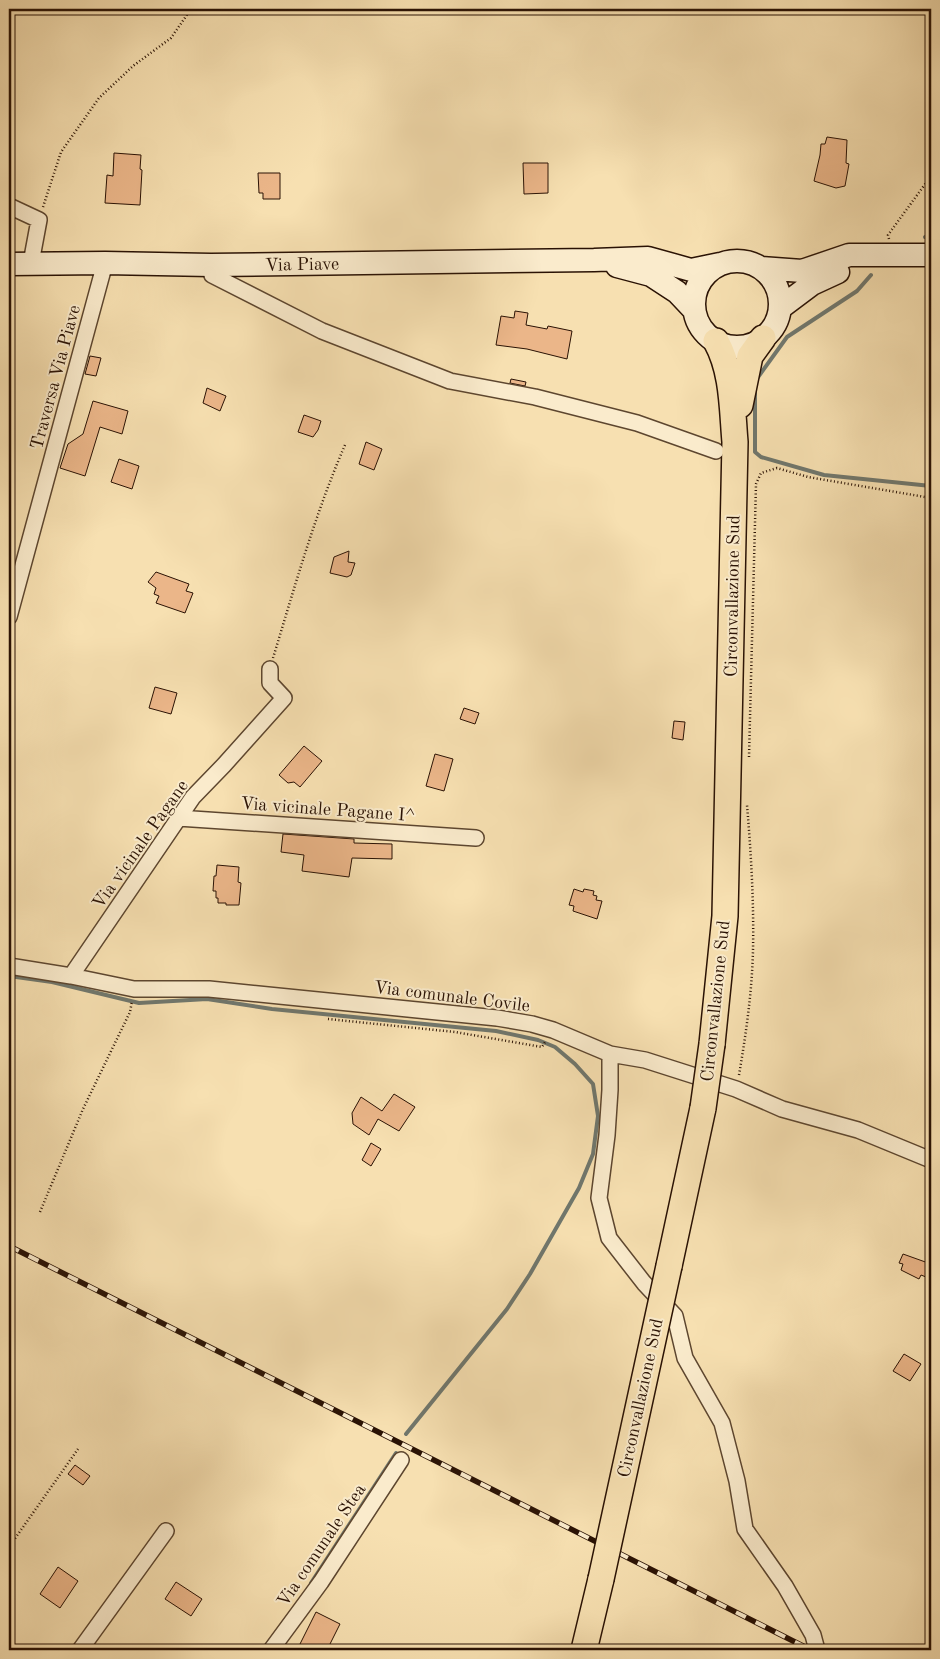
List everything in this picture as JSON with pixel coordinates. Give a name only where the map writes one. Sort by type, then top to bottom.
[{"type":"main road","points":[[726,447],[750,356],[763,338]]},
{"type":"main road","name":"Circonvallazione Sud","points":[[584,1650],[703,1108],[712,1044],[725,916],[726,447],[730,385],[724,357],[716,341]]},
{"type":"street","points":[[9,206],[39,220],[31,263]]},
{"type":"street","points":[[780,308],[812,284],[848,268],[891,255]]},
{"type":"street","points":[[761,268],[802,271],[849,256],[931,255]]},
{"type":"street","name":"Via Piave","points":[[9,264],[212,265],[648,258],[691,270],[720,264]]},
{"type":"street","name":"Via Piave","points":[[594,260],[651,275],[677,292],[694,310]]},
{"type":"street","points":[[694,310],[694,296],[699,282],[708,272],[720,264],[732,261],[745,261],[761,268],[770,276],[776,285],[780,308],[777,319],[771,329],[763,338],[752,344],[740,347],[727,346],[716,341]]},
{"type":"street","name":"Traversa Via Piave","points":[[9,617],[105,263]]},
{"type":"street","points":[[212,265],[212,275],[322,331],[450,381],[535,397],[726,447]]},
{"type":"street","name":"Circonvallazione Sud","points":[[694,310],[698,323],[705,333],[716,341]]},
{"type":"street","name":"Via vicinale Pagane","points":[[71,976],[193,797],[284,698],[270,683],[270,669]]},
{"type":"street","name":"Via vicinale Pagane I^","points":[[178,818],[476,838]]},
{"type":"street","name":"Via comunale Covile","points":[[9,966],[134,989],[209,989],[496,1018],[532,1024],[553,1030],[610,1054],[645,1060],[736,1089],[782,1109],[858,1130],[931,1160]]},
{"type":"street","points":[[610,1054],[607,1135],[599,1198],[609,1238],[644,1283],[675,1316],[685,1358],[722,1423],[737,1481],[745,1529],[785,1586],[813,1635],[817,1650]]},
{"type":"street","name":"Via comunale Stea","points":[[271,1650],[321,1582],[401,1460]]},
{"type":"street","points":[[80,1650],[166,1532]]},
{"type":"path","points":[[39,220],[61,152],[99,98],[133,66],[170,38],[191,9]]},
{"type":"path","points":[[891,255],[888,235],[931,176]]},
{"type":"path","points":[[270,669],[312,532],[345,445]]},
{"type":"path","points":[[748,759],[756,484],[761,473],[777,468],[808,477],[931,498]]},
{"type":"path","points":[[736,1089],[747,1028],[753,951],[752,868],[747,798]]},
{"type":"path","points":[[40,1212],[83,1110],[130,1012]]},
{"type":"path","points":[[328,1019],[455,1032],[542,1047]]},
{"type":"path","points":[[9,1547],[78,1449]]},
{"type":"building","points":[[827,137],[847,140],[846,163],[849,164],[845,186],[836,188],[814,181],[821,144],[825,144]]},
{"type":"building","points":[[114,153],[141,155],[140,205],[105,203],[107,175],[113,176]]},
{"type":"building","points":[[523,163],[548,163],[548,193],[524,194]]},
{"type":"building","points":[[258,173],[280,173],[280,199],[263,199],[263,193],[259,193]]},
{"type":"building","points":[[515,311],[528,313],[526,325],[547,329],[548,326],[572,331],[567,359],[527,349],[496,345],[501,316],[514,318]]},
{"type":"building","points":[[90,356],[101,358],[96,376],[85,374]]},
{"type":"building","points":[[511,379],[526,382],[525,386],[510,383]]},
{"type":"building","points":[[207,388],[226,396],[220,411],[203,403]]},
{"type":"building","points":[[93,401],[128,411],[122,434],[100,427],[85,476],[60,468],[68,444],[83,434]]},
{"type":"building","points":[[304,415],[321,421],[313,437],[298,432]]},
{"type":"building","points":[[366,442],[382,449],[374,470],[359,464]]},
{"type":"building","points":[[119,459],[139,466],[132,489],[111,482]]},
{"type":"building","points":[[349,551],[348,562],[355,563],[351,575],[347,577],[330,573],[334,557]]},
{"type":"building","points":[[156,572],[189,584],[186,591],[193,593],[185,613],[156,603],[159,596],[154,594],[156,588],[148,582]]},
{"type":"building","points":[[155,687],[177,693],[171,714],[149,708]]},
{"type":"building","points":[[464,708],[479,713],[475,724],[460,719]]},
{"type":"building","points":[[674,721],[685,722],[683,740],[672,738]]},
{"type":"building","points":[[304,746],[322,761],[300,787],[294,782],[288,783],[279,775]]},
{"type":"building","points":[[435,754],[453,759],[444,791],[426,786]]},
{"type":"building","points":[[283,834],[354,839],[354,843],[392,844],[392,859],[352,858],[349,877],[302,871],[304,855],[281,852]]},
{"type":"building","points":[[217,865],[239,867],[238,882],[241,883],[239,905],[218,903],[216,891],[213,891]]},
{"type":"building","points":[[574,889],[583,892],[584,889],[594,891],[593,895],[597,896],[596,900],[602,901],[597,919],[573,911],[574,906],[569,905]]},
{"type":"building","points":[[394,1094],[415,1107],[399,1131],[378,1119],[369,1135],[353,1124],[352,1113],[361,1097],[382,1111]]},
{"type":"building","points":[[371,1143],[381,1149],[371,1166],[362,1160]]},
{"type":"building","points":[[903,1254],[931,1264],[926,1277],[921,1275],[919,1279],[901,1270],[903,1264],[899,1263]]},
{"type":"building","points":[[904,1354],[921,1364],[910,1381],[893,1371]]},
{"type":"building","points":[[75,1465],[90,1476],[83,1485],[68,1474]]},
{"type":"building","points":[[58,1567],[78,1581],[60,1608],[40,1594]]},
{"type":"building","points":[[176,1582],[202,1599],[191,1616],[165,1599]]},
{"type":"building","points":[[316,1612],[340,1624],[327,1650],[297,1650]]},
{"type":"waterway","points":[[925,237],[931,234]]},
{"type":"waterway","points":[[756,380],[787,337],[857,291],[871,275]]},
{"type":"waterway","points":[[755,389],[755,452],[761,457],[824,475],[931,486]]},
{"type":"waterway","points":[[9,976],[52,982],[139,1003],[207,999],[272,1009],[496,1031],[538,1040],[555,1047],[575,1064],[593,1084],[598,1116],[593,1154],[579,1188],[530,1274],[507,1309],[406,1434]]},
{"type":"waterway","points":[[311,1583],[396,1453]]},
{"type":"railway","points":[[9,1246],[811,1650]]}]
